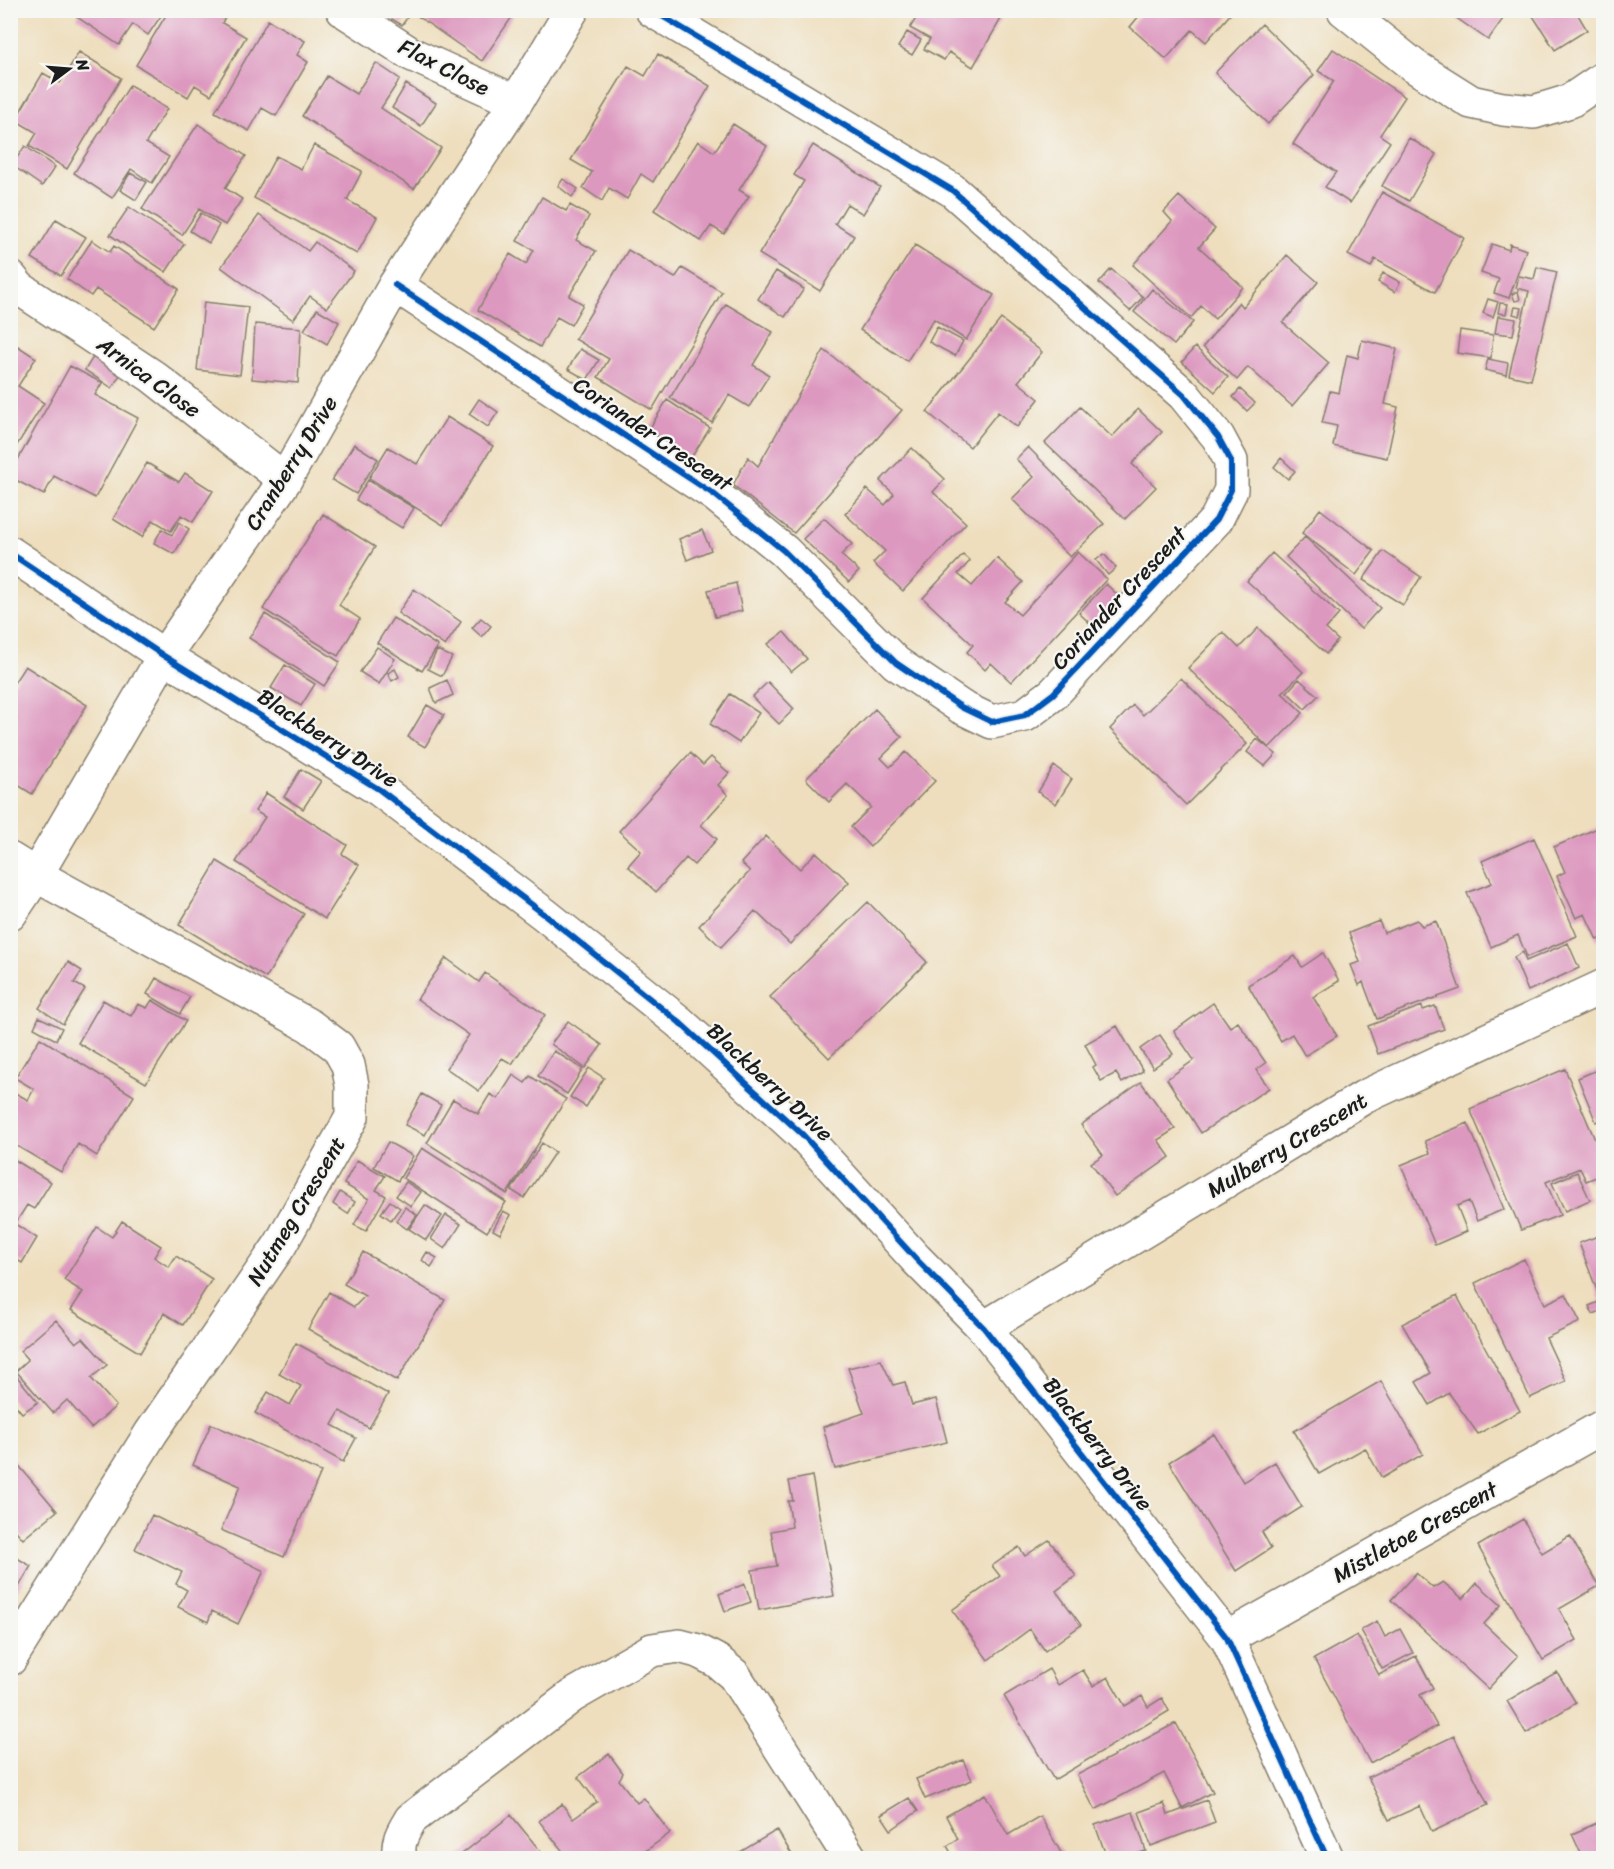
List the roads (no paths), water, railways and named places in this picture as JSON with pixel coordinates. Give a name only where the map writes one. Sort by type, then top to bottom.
[{"type":"street","name":"Flax Close","points":[[343,10],[411,54],[516,102]]},
{"type":"street","name":"Cranberry Drive","points":[[10,915],[23,867],[285,480],[396,285],[516,102],[572,10]]},
{"type":"street","name":"Coriander Crescent","points":[[396,285],[715,495],[784,551],[896,663],[961,707],[992,722],[1025,715],[1053,694],[1216,520],[1231,489],[1231,461],[1218,437],[1184,395],[952,190],[652,10]]},
{"type":"street","points":[[1344,10],[1414,66],[1471,102],[1503,109],[1534,112],[1569,101],[1604,78]]},
{"type":"street","name":"Arnica Close","points":[[10,278],[19,288],[152,376],[285,480]]},
{"type":"street","name":"Blackberry Drive","points":[[10,554],[164,656],[380,790],[544,914],[679,1022],[803,1135],[916,1259],[984,1328],[1227,1638],[1327,1858]]},
{"type":"street","name":"Nutmeg Crescent","points":[[10,1659],[151,1433],[280,1245],[352,1117],[352,1085],[348,1065],[338,1047],[310,1026],[23,867]]},
{"type":"street","name":"Mulberry Crescent","points":[[984,1328],[1364,1097],[1604,986]]},
{"type":"street","name":"Mistletoe Crescent","points":[[1227,1638],[1604,1426]]},
{"type":"street","points":[[400,1858],[398,1852],[401,1834],[411,1819],[572,1696],[652,1650],[679,1646],[698,1651],[717,1661],[734,1675],[850,1858]]}]
